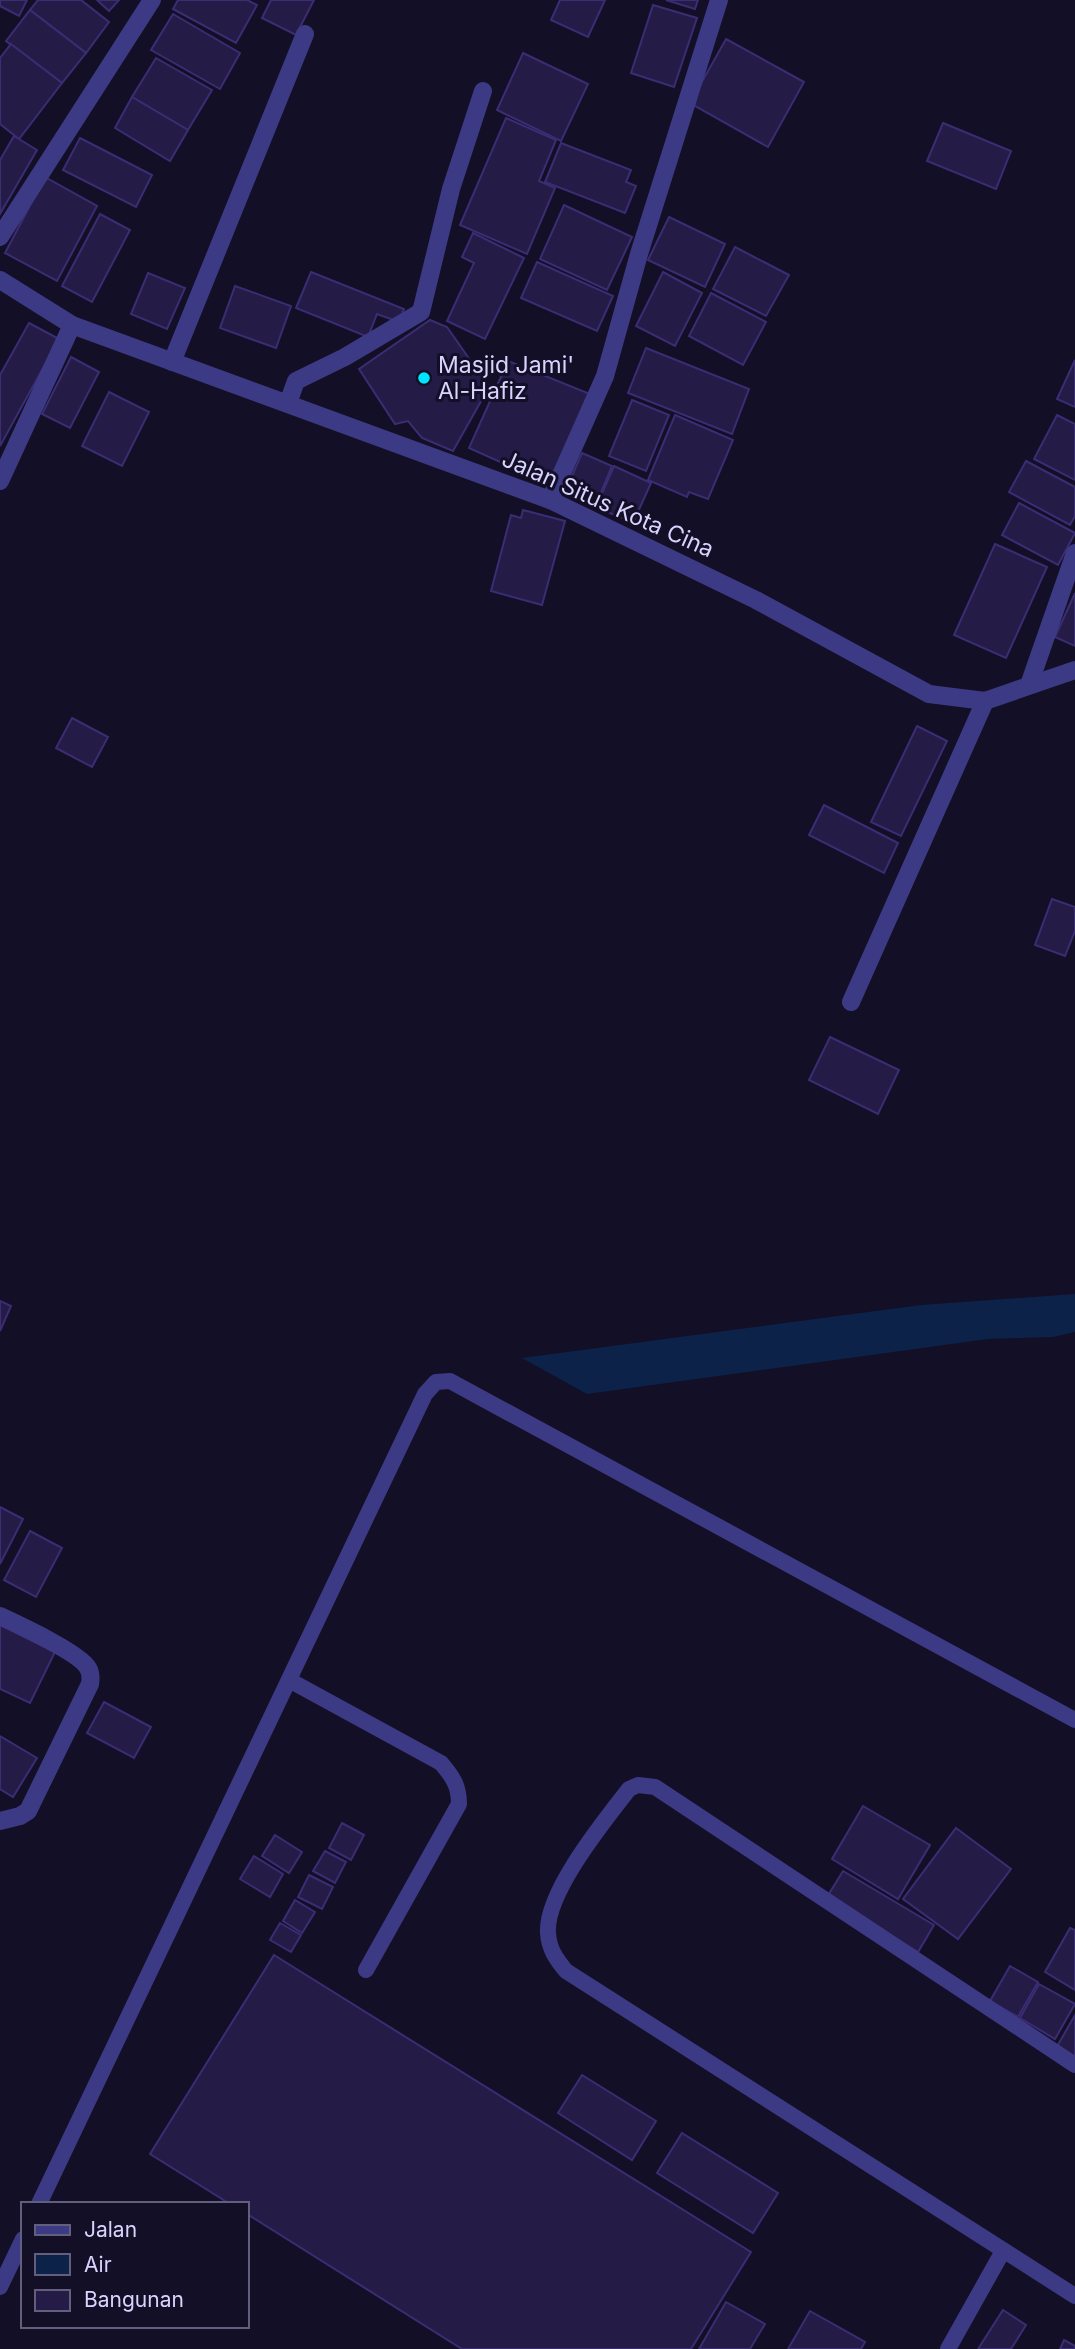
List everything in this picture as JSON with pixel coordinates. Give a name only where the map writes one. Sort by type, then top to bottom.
[{"type":"street","points":[[0,237],[152,0]]},
{"type":"street","points":[[550,500],[605,376],[639,254],[719,0]]},
{"type":"street","points":[[172,362],[305,34]]},
{"type":"street","points":[[288,403],[296,381],[345,357],[421,312],[451,188],[483,90]]},
{"type":"street","name":"Jalan Situs Kota Cina","points":[[0,280],[72,325],[550,500],[756,600],[929,694],[985,701],[1075,670]]},
{"type":"street","points":[[0,481],[72,325]]},
{"type":"street","points":[[1029,685],[1075,554]]},
{"type":"street","points":[[851,1002],[985,701]]},
{"type":"street","points":[[0,1616],[79,1658],[90,1670],[91,1677],[28,1811],[0,1821]]},
{"type":"lane","points":[[40,2202],[425,1394],[430,1387],[442,1380],[450,1381],[1075,1720]]},
{"type":"lane","points":[[289,1680],[441,1763],[453,1777],[459,1790],[459,1804],[366,1970]]},
{"type":"lane","points":[[1075,2065],[655,1787],[638,1785],[629,1789],[583,1847],[552,1908],[547,1930],[550,1947],[566,1971],[1075,2296]]},
{"type":"lane","points":[[0,2287],[21,2243]]},
{"type":"lane","points":[[948,2349],[1003,2251]]},
{"type":"water","points":[[1075,1294],[1075,1332],[1053,1337],[988,1339],[587,1394],[522,1358],[921,1305]]},
{"type":"building","points":[[0,0],[27,0],[19,16],[0,6]]},
{"type":"building","points":[[38,0],[81,0],[109,22],[86,53],[30,10]]},
{"type":"building","points":[[97,0],[119,0],[109,11]]},
{"type":"building","points":[[178,0],[247,0],[257,5],[236,43],[173,9]]},
{"type":"building","points":[[271,0],[314,0],[296,35],[262,18]]},
{"type":"building","points":[[560,0],[605,0],[588,37],[551,20]]},
{"type":"building","points":[[666,0],[698,0],[695,9]]},
{"type":"building","points":[[653,5],[697,18],[674,87],[631,73]]},
{"type":"building","points":[[30,10],[86,53],[62,83],[6,41]]},
{"type":"building","points":[[173,14],[240,53],[220,89],[151,50]]},
{"type":"building","points":[[726,39],[804,82],[768,147],[690,103]]},
{"type":"building","points":[[11,44],[62,83],[19,139],[0,124],[0,58]]},
{"type":"building","points":[[523,53],[588,84],[561,141],[497,110]]},
{"type":"building","points":[[156,58],[212,90],[188,130],[132,97]]},
{"type":"building","points":[[132,97],[188,130],[170,161],[115,128]]},
{"type":"building","points":[[506,118],[556,140],[539,181],[555,188],[527,254],[460,225]]},
{"type":"building","points":[[943,123],[1011,151],[996,189],[927,161]]},
{"type":"building","points":[[14,136],[37,150],[0,214],[0,160]]},
{"type":"building","points":[[80,138],[152,175],[136,207],[63,170]]},
{"type":"building","points":[[561,143],[631,170],[626,182],[636,186],[625,213],[545,182]]},
{"type":"building","points":[[45,177],[97,206],[57,281],[5,253]]},
{"type":"building","points":[[564,205],[632,237],[607,290],[540,259]]},
{"type":"building","points":[[100,214],[130,230],[92,302],[62,286]]},
{"type":"building","points":[[669,217],[725,244],[705,287],[648,260]]},
{"type":"building","points":[[473,233],[524,258],[485,339],[447,321],[474,263],[462,257]]},
{"type":"building","points":[[735,247],[789,275],[766,316],[713,289]]},
{"type":"building","points":[[537,262],[613,296],[597,331],[521,298]]},
{"type":"building","points":[[311,272],[404,309],[399,322],[377,314],[368,337],[296,308]]},
{"type":"building","points":[[663,272],[702,293],[675,346],[636,326]]},
{"type":"building","points":[[148,273],[185,288],[167,329],[131,314]]},
{"type":"building","points":[[235,286],[291,306],[276,348],[220,328]]},
{"type":"building","points":[[711,293],[766,322],[743,365],[689,336]]},
{"type":"building","name":"Masjid Jami' Al-Hafiz","points":[[430,320],[447,327],[489,387],[453,451],[422,438],[408,421],[395,424],[359,369]]},
{"type":"building","points":[[29,323],[59,339],[0,446],[0,375]]},
{"type":"building","points":[[646,348],[749,389],[732,434],[628,393]]},
{"type":"building","points":[[71,357],[99,372],[70,428],[42,414]]},
{"type":"building","points":[[1075,360],[1075,407],[1057,399]]},
{"type":"building","points":[[508,361],[590,394],[549,484],[469,448]]},
{"type":"building","points":[[109,392],[149,412],[122,466],[82,446]]},
{"type":"building","points":[[632,400],[669,415],[646,471],[609,456]]},
{"type":"building","points":[[675,415],[733,440],[708,499],[689,492],[687,497],[648,480]]},
{"type":"building","points":[[1057,415],[1075,424],[1075,480],[1034,459]]},
{"type":"building","points":[[582,453],[612,466],[596,505],[565,492]]},
{"type":"building","points":[[1026,461],[1075,487],[1075,516],[1070,525],[1009,492]]},
{"type":"building","points":[[614,466],[651,483],[633,523],[596,507]]},
{"type":"building","points":[[1019,503],[1075,533],[1058,565],[1002,535]]},
{"type":"building","points":[[523,510],[565,521],[542,605],[491,591],[511,515],[521,518]]},
{"type":"building","points":[[995,544],[1047,567],[1006,658],[954,635]]},
{"type":"building","points":[[1075,593],[1075,646],[1055,637]]},
{"type":"building","points":[[72,718],[108,737],[92,767],[56,748]]},
{"type":"building","points":[[917,726],[947,741],[901,836],[871,822]]},
{"type":"building","points":[[824,805],[898,843],[884,873],[809,835]]},
{"type":"building","points":[[1052,899],[1075,907],[1075,931],[1065,956],[1035,945]]},
{"type":"building","points":[[830,1037],[899,1070],[878,1114],[809,1080]]},
{"type":"building","points":[[0,1301],[11,1306],[0,1331]]},
{"type":"building","points":[[0,1507],[23,1519],[0,1564]]},
{"type":"building","points":[[30,1531],[62,1548],[36,1597],[4,1580]]},
{"type":"building","points":[[0,1625],[55,1652],[30,1703],[0,1689]]},
{"type":"building","points":[[104,1702],[151,1727],[134,1758],[87,1733]]},
{"type":"building","points":[[0,1736],[37,1758],[13,1797],[0,1789]]},
{"type":"building","points":[[863,1806],[930,1845],[898,1899],[832,1859]]},
{"type":"building","points":[[342,1823],[364,1835],[351,1860],[329,1848]]},
{"type":"building","points":[[956,1828],[1011,1869],[958,1939],[903,1899]]},
{"type":"building","points":[[275,1835],[302,1852],[289,1873],[262,1856]]},
{"type":"building","points":[[325,1851],[346,1862],[335,1883],[313,1871]]},
{"type":"building","points":[[254,1856],[283,1874],[270,1897],[240,1879]]},
{"type":"building","points":[[843,1871],[934,1925],[918,1952],[827,1897]]},
{"type":"building","points":[[309,1875],[333,1887],[322,1909],[298,1897]]},
{"type":"building","points":[[295,1900],[315,1912],[302,1933],[283,1921]]},
{"type":"building","points":[[280,1923],[301,1935],[291,1952],[270,1940]]},
{"type":"building","points":[[1070,1928],[1075,1930],[1075,1990],[1045,1972]]},
{"type":"building","points":[[274,1955],[751,2252],[691,2349],[462,2349],[248,2215],[248,2202],[227,2202],[150,2154]]},
{"type":"building","points":[[1010,1966],[1038,1982],[1018,2017],[990,2001]]},
{"type":"building","points":[[1039,1984],[1075,2004],[1055,2039],[1020,2018]]},
{"type":"building","points":[[1075,2015],[1075,2056],[1055,2050]]},
{"type":"building","points":[[582,2075],[656,2121],[632,2160],[558,2113]]},
{"type":"building","points":[[682,2133],[778,2193],[753,2233],[657,2173]]},
{"type":"building","points":[[726,2302],[765,2324],[750,2349],[699,2349]]},
{"type":"building","points":[[1003,2310],[1026,2325],[1011,2349],[978,2349]]},
{"type":"building","points":[[810,2311],[865,2342],[861,2349],[788,2349]]},
{"type":"building","points":[[1064,2340],[1075,2346],[1075,2349],[1060,2349]]},
{"type":"place","name":"Masjid Jami' Al-Hafiz","points":[[424,378]]}]
